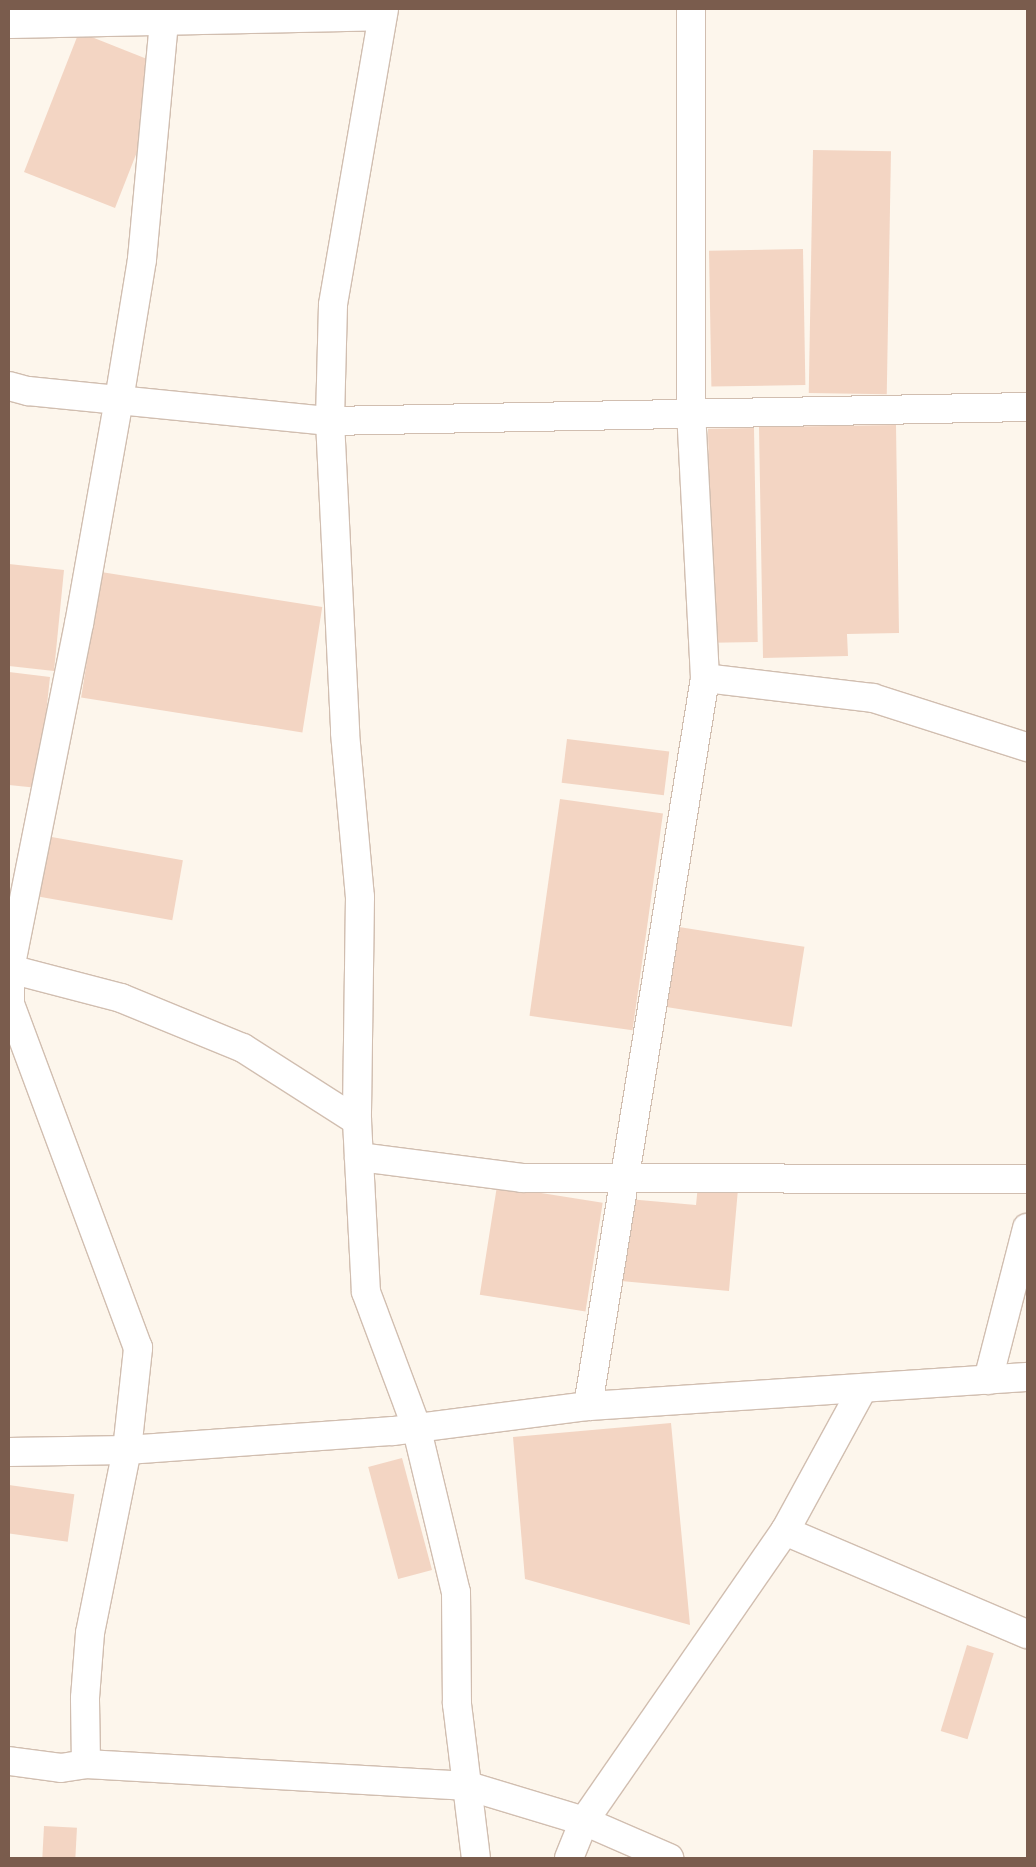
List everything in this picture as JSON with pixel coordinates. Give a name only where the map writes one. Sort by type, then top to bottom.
[{"type":"street","points":[[588,1406],[705,678],[691,414],[691,9]]},
{"type":"street","points":[[9,24],[164,22],[382,13],[333,305],[330,421],[345,733],[360,897],[357,1121],[366,1292],[416,1426],[456,1592],[457,1704],[476,1858]]},
{"type":"street","points":[[86,1764],[85,1698],[90,1633],[128,1450],[138,1348],[10,1004],[10,969],[79,624],[142,259],[164,22]]},
{"type":"street","points":[[9,386],[28,391],[330,421],[1027,407]]},
{"type":"street","points":[[705,678],[873,698],[1027,747]]},
{"type":"street","points":[[10,969],[121,998],[243,1048],[357,1121]]},
{"type":"street","points":[[359,1157],[522,1178],[625,1180],[842,1176],[1027,1179]]},
{"type":"street","points":[[988,1380],[1027,1228]]},
{"type":"street","points":[[9,1452],[128,1450],[393,1431],[416,1426],[588,1406],[862,1390],[1027,1377]]},
{"type":"street","points":[[569,1858],[584,1821],[785,1531],[862,1390]]},
{"type":"street","points":[[785,1531],[1027,1634]]},
{"type":"street","points":[[9,1761],[61,1768],[86,1764],[468,1786],[584,1821],[669,1858]]},
{"type":"building","points":[[79,32],[147,59],[146,129],[115,208],[24,172]]},
{"type":"building","points":[[813,150],[891,151],[887,394],[809,393]]},
{"type":"building","points":[[803,249],[805,385],[711,387],[709,251]]},
{"type":"building","points":[[896,425],[899,633],[847,634],[848,656],[763,658],[759,427]]},
{"type":"building","points":[[754,428],[758,642],[712,643],[708,429]]},
{"type":"building","points":[[9,564],[64,570],[54,671],[9,666]]},
{"type":"building","points":[[101,572],[322,607],[302,732],[81,697]]},
{"type":"building","points":[[9,672],[50,677],[38,788],[9,785]]},
{"type":"building","points":[[567,739],[669,752],[664,795],[562,783]]},
{"type":"building","points":[[560,799],[663,813],[633,1030],[530,1016]]},
{"type":"building","points":[[46,836],[183,860],[172,920],[35,896]]},
{"type":"building","points":[[679,927],[804,947],[792,1027],[666,1007]]},
{"type":"building","points":[[698,1185],[738,1189],[729,1291],[621,1281],[628,1199],[696,1205]]},
{"type":"building","points":[[497,1186],[603,1203],[585,1311],[480,1295]]},
{"type":"building","points":[[671,1423],[690,1625],[525,1579],[513,1437]]},
{"type":"building","points":[[402,1458],[432,1570],[398,1579],[368,1467]]},
{"type":"building","points":[[9,1485],[74,1494],[68,1542],[9,1533]]},
{"type":"building","points":[[967,1645],[994,1653],[967,1739],[941,1731]]},
{"type":"building","points":[[44,1826],[77,1828],[75,1858],[42,1858]]}]
